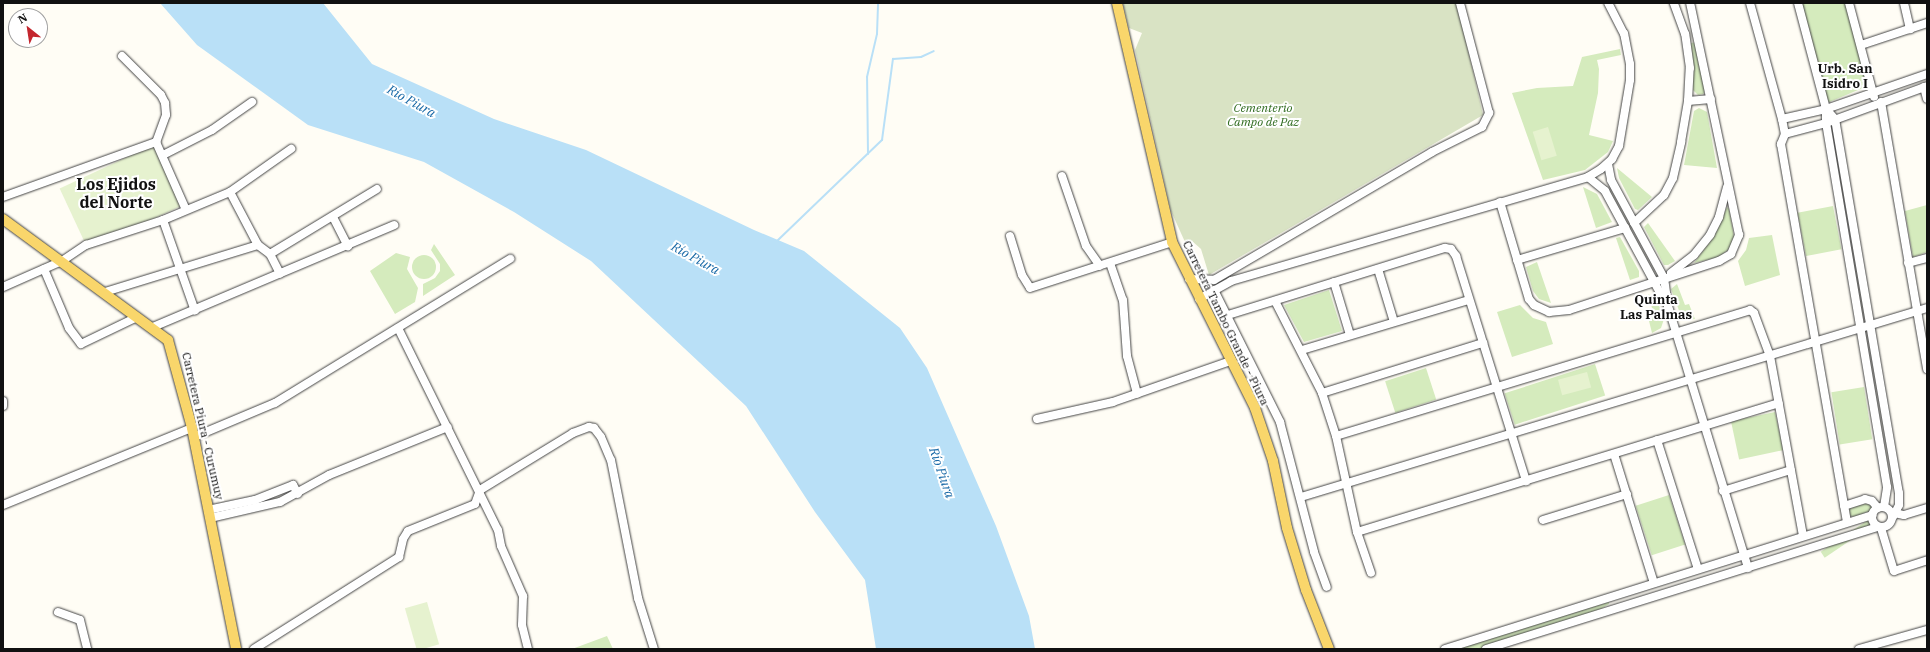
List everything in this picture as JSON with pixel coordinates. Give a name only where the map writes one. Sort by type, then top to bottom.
[{"type":"main road","name":"Carretera Tambo Grande - Piura","points":[[1117,3],[1172,242],[1189,279],[1252,402],[1265,436],[1287,528],[1306,590],[1329,649]]},
{"type":"main road","name":"Carretera Piura - Curumuy","points":[[3,219],[153,327],[171,347],[193,432],[236,649]]},
{"type":"street","points":[[1189,279],[1214,280],[1398,171],[1482,127],[1489,113],[1460,3]]},
{"type":"street","points":[[1199,299],[1214,290],[1241,278],[1588,177],[1608,164],[1616,153],[1621,139],[1630,64],[1624,34],[1608,3]]},
{"type":"street","points":[[1634,223],[1657,204],[1673,178],[1688,101],[1690,68],[1687,45],[1674,3]]},
{"type":"street","points":[[1500,202],[1529,299],[1534,305],[1549,312],[1568,310],[1719,261],[1735,249],[1739,235],[1727,184],[1711,99],[1690,3]]},
{"type":"street","points":[[1750,3],[1785,134],[1781,144],[1847,522]]},
{"type":"street","points":[[1445,649],[1872,515],[1881,508],[1887,487],[1826,123],[1826,109],[1798,3]]},
{"type":"street","points":[[1849,3],[1873,93],[1879,103],[1927,369]]},
{"type":"street","points":[[1904,3],[1910,29]]},
{"type":"street","points":[[1860,45],[1927,23]]},
{"type":"street","points":[[122,56],[161,96],[165,103],[166,115],[156,142],[186,210]]},
{"type":"street","points":[[1782,119],[1826,109],[1927,74]]},
{"type":"street","points":[[1785,134],[1826,123],[1926,87],[1927,99]]},
{"type":"street","points":[[1688,101],[1711,99]]},
{"type":"street","points":[[163,155],[212,130],[252,102]]},
{"type":"street","points":[[1486,649],[1888,526],[1899,505],[1899,494],[1835,119],[1826,109]]},
{"type":"street","points":[[3,197],[156,142]]},
{"type":"street","points":[[3,287],[62,261],[86,245],[163,220],[230,192],[291,149]]},
{"type":"street","points":[[1608,164],[1611,180],[1664,278],[1668,306],[1723,491],[1748,568]]},
{"type":"street","points":[[1062,176],[1086,246],[1100,266]]},
{"type":"street","points":[[1588,177],[1605,191],[1653,282],[1668,306]]},
{"type":"street","points":[[1664,278],[1694,255],[1710,235],[1719,216],[1727,184]]},
{"type":"street","points":[[270,254],[377,189]]},
{"type":"street","points":[[230,192],[258,245],[270,254],[280,274]]},
{"type":"street","points":[[332,217],[348,246]]},
{"type":"street","points":[[163,220],[194,311]]},
{"type":"street","points":[[153,327],[348,246],[394,225]]},
{"type":"street","points":[[1517,260],[1625,228]]},
{"type":"street","points":[[1010,236],[1022,275],[1030,288],[1172,242]]},
{"type":"street","points":[[105,292],[258,245]]},
{"type":"street","points":[[1228,315],[1334,282],[1451,249],[1456,256],[1526,482]]},
{"type":"street","points":[[1908,263],[1927,258]]},
{"type":"street","points":[[3,505],[193,432],[275,403],[510,259]]},
{"type":"street","points":[[1110,263],[1123,300],[1127,356],[1137,394]]},
{"type":"street","points":[[44,269],[69,328],[81,344],[137,316]]},
{"type":"street","points":[[1378,269],[1394,322]]},
{"type":"street","points":[[1334,282],[1350,335]]},
{"type":"street","points":[[1214,290],[1274,406],[1286,439],[1314,552],[1327,587]]},
{"type":"street","points":[[1302,350],[1469,300]]},
{"type":"street","points":[[1275,301],[1302,350],[1322,393],[1336,436],[1357,532],[1371,573]]},
{"type":"street","points":[[1301,497],[1512,435],[1816,342],[1870,324],[1927,308]]},
{"type":"street","points":[[1336,436],[1496,386],[1750,310],[1754,313],[1770,356],[1803,536]]},
{"type":"street","points":[[398,328],[480,490],[521,589],[522,625],[528,649]]},
{"type":"street","points":[[1322,393],[1483,343]]},
{"type":"street","points":[[1037,419],[1113,402],[1231,361]]},
{"type":"street","points":[[3,401],[3,406]]},
{"type":"street","points":[[1357,532],[1526,482],[1779,403]]},
{"type":"street","points":[[209,514],[298,494],[329,475],[448,427]]},
{"type":"street","points":[[254,649],[399,557],[403,539],[408,531],[475,504],[480,490],[584,427],[594,428],[610,460],[638,598],[654,649]]},
{"type":"street","points":[[1657,440],[1698,569]]},
{"type":"street","points":[[1614,454],[1654,583]]},
{"type":"street","points":[[1723,491],[1791,470]]},
{"type":"street","points":[[1543,520],[1627,494]]},
{"type":"street","points":[[1844,506],[1865,499],[1872,501],[1881,508],[1890,511],[1894,515],[1904,515],[1927,508]]},
{"type":"street","points":[[1872,515],[1873,523],[1880,528],[1894,571],[1927,560]]},
{"type":"street","points":[[58,612],[80,620],[87,649]]},
{"type":"street","points":[[1859,649],[1927,630]]},
{"type":"green space","name":"Cementerio Campo de Paz","points":[[1123,3],[1457,3],[1483,115],[1209,275],[1201,249],[1192,241],[1185,242],[1171,211],[1135,50],[1142,33],[1129,28]]},
{"type":"green space","points":[[1801,3],[1846,3],[1870,85],[1827,103]]},
{"type":"green space","points":[[1697,42],[1706,90],[1703,94],[1698,95],[1693,90],[1691,43]]},
{"type":"green space","points":[[1620,49],[1621,55],[1597,60],[1599,69],[1598,93],[1589,135],[1613,141],[1608,152],[1585,170],[1543,180],[1512,93],[1537,88],[1573,86],[1582,57]]},
{"type":"green space","points":[[1699,108],[1707,112],[1717,168],[1684,165],[1694,111]]},
{"type":"green space","points":[[1548,127],[1557,156],[1541,160],[1533,132]]},
{"type":"green space","points":[[153,145],[181,206],[88,249],[60,189]]},
{"type":"green space","points":[[1617,168],[1652,197],[1638,210],[1635,209],[1619,178]]},
{"type":"green space","points":[[1583,187],[1597,194],[1612,222],[1596,228]]},
{"type":"green space","points":[[1927,205],[1927,252],[1913,257],[1905,211]]},
{"type":"green space","points":[[1833,206],[1841,249],[1806,256],[1798,213]]},
{"type":"green space","points":[[1727,207],[1729,209],[1734,237],[1729,249],[1719,257],[1694,263],[1715,235]]},
{"type":"green space","points":[[1648,223],[1675,261],[1668,265],[1664,265],[1644,227]]},
{"type":"green space","points":[[1772,235],[1780,275],[1745,286],[1738,261],[1746,250],[1749,238]]},
{"type":"green space","points":[[1620,237],[1639,271],[1639,277],[1630,280],[1616,238]]},
{"type":"green space","points":[[434,244],[455,275],[423,296],[423,284],[435,278],[440,271],[440,264],[431,250]]},
{"type":"green space","points":[[396,253],[410,257],[407,269],[418,288],[415,302],[395,314],[370,271]]},
{"type":"green space","points":[[424,255],[429,256],[435,262],[435,272],[429,278],[424,279],[419,278],[413,272],[412,267],[413,262],[419,256]]},
{"type":"green space","points":[[1537,262],[1551,303],[1539,299],[1533,291],[1526,267]]},
{"type":"green space","points":[[1677,284],[1685,305],[1689,304],[1695,319],[1686,320],[1681,316],[1671,289]]},
{"type":"green space","points":[[1329,290],[1342,331],[1304,342],[1284,305]]},
{"type":"green space","points":[[1648,294],[1656,298],[1664,319],[1661,328],[1652,333],[1648,317],[1654,315]]},
{"type":"green space","points":[[1520,305],[1533,318],[1546,322],[1553,344],[1512,357],[1497,312]]},
{"type":"green space","points":[[1595,364],[1605,395],[1515,425],[1505,393]]},
{"type":"green space","points":[[1426,368],[1436,399],[1395,413],[1385,381]]},
{"type":"green space","points":[[1587,372],[1591,387],[1562,395],[1558,380]]},
{"type":"green space","points":[[1864,387],[1872,439],[1840,445],[1831,392]]},
{"type":"green space","points":[[1775,412],[1783,450],[1739,460],[1731,421]]},
{"type":"green space","points":[[1669,495],[1685,544],[1652,555],[1636,506]]},
{"type":"green space","points":[[1867,503],[1872,507],[1870,511],[1854,517],[1849,515],[1850,508]]},
{"type":"green space","points":[[1868,520],[1872,526],[1825,558],[1821,552]]},
{"type":"green space","points":[[427,602],[439,644],[423,649],[417,649],[405,608]]},
{"type":"green space","points":[[1609,602],[1609,604],[1596,612],[1478,649],[1453,649]]},
{"type":"green space","points":[[607,636],[613,649],[572,649]]},
{"type":"water","name":"Río Piura","points":[[160,3],[323,3],[372,64],[494,119],[586,150],[754,230],[804,251],[900,328],[927,368],[996,526],[1029,616],[1035,649],[876,649],[865,580],[815,512],[746,406],[591,261],[514,212],[424,162],[308,125],[197,45]]},
{"type":"waterway","points":[[868,154],[867,77],[877,34],[878,3]]},
{"type":"waterway","points":[[777,241],[882,140],[893,59],[921,57],[934,51]]},
{"type":"district","name":"Urb. San Isidro I","points":[[1845,78]]},
{"type":"district","name":"Los Ejidos del Norte","points":[[116,193]]},
{"type":"district","name":"Quinta Las Palmas","points":[[1656,308]]}]
